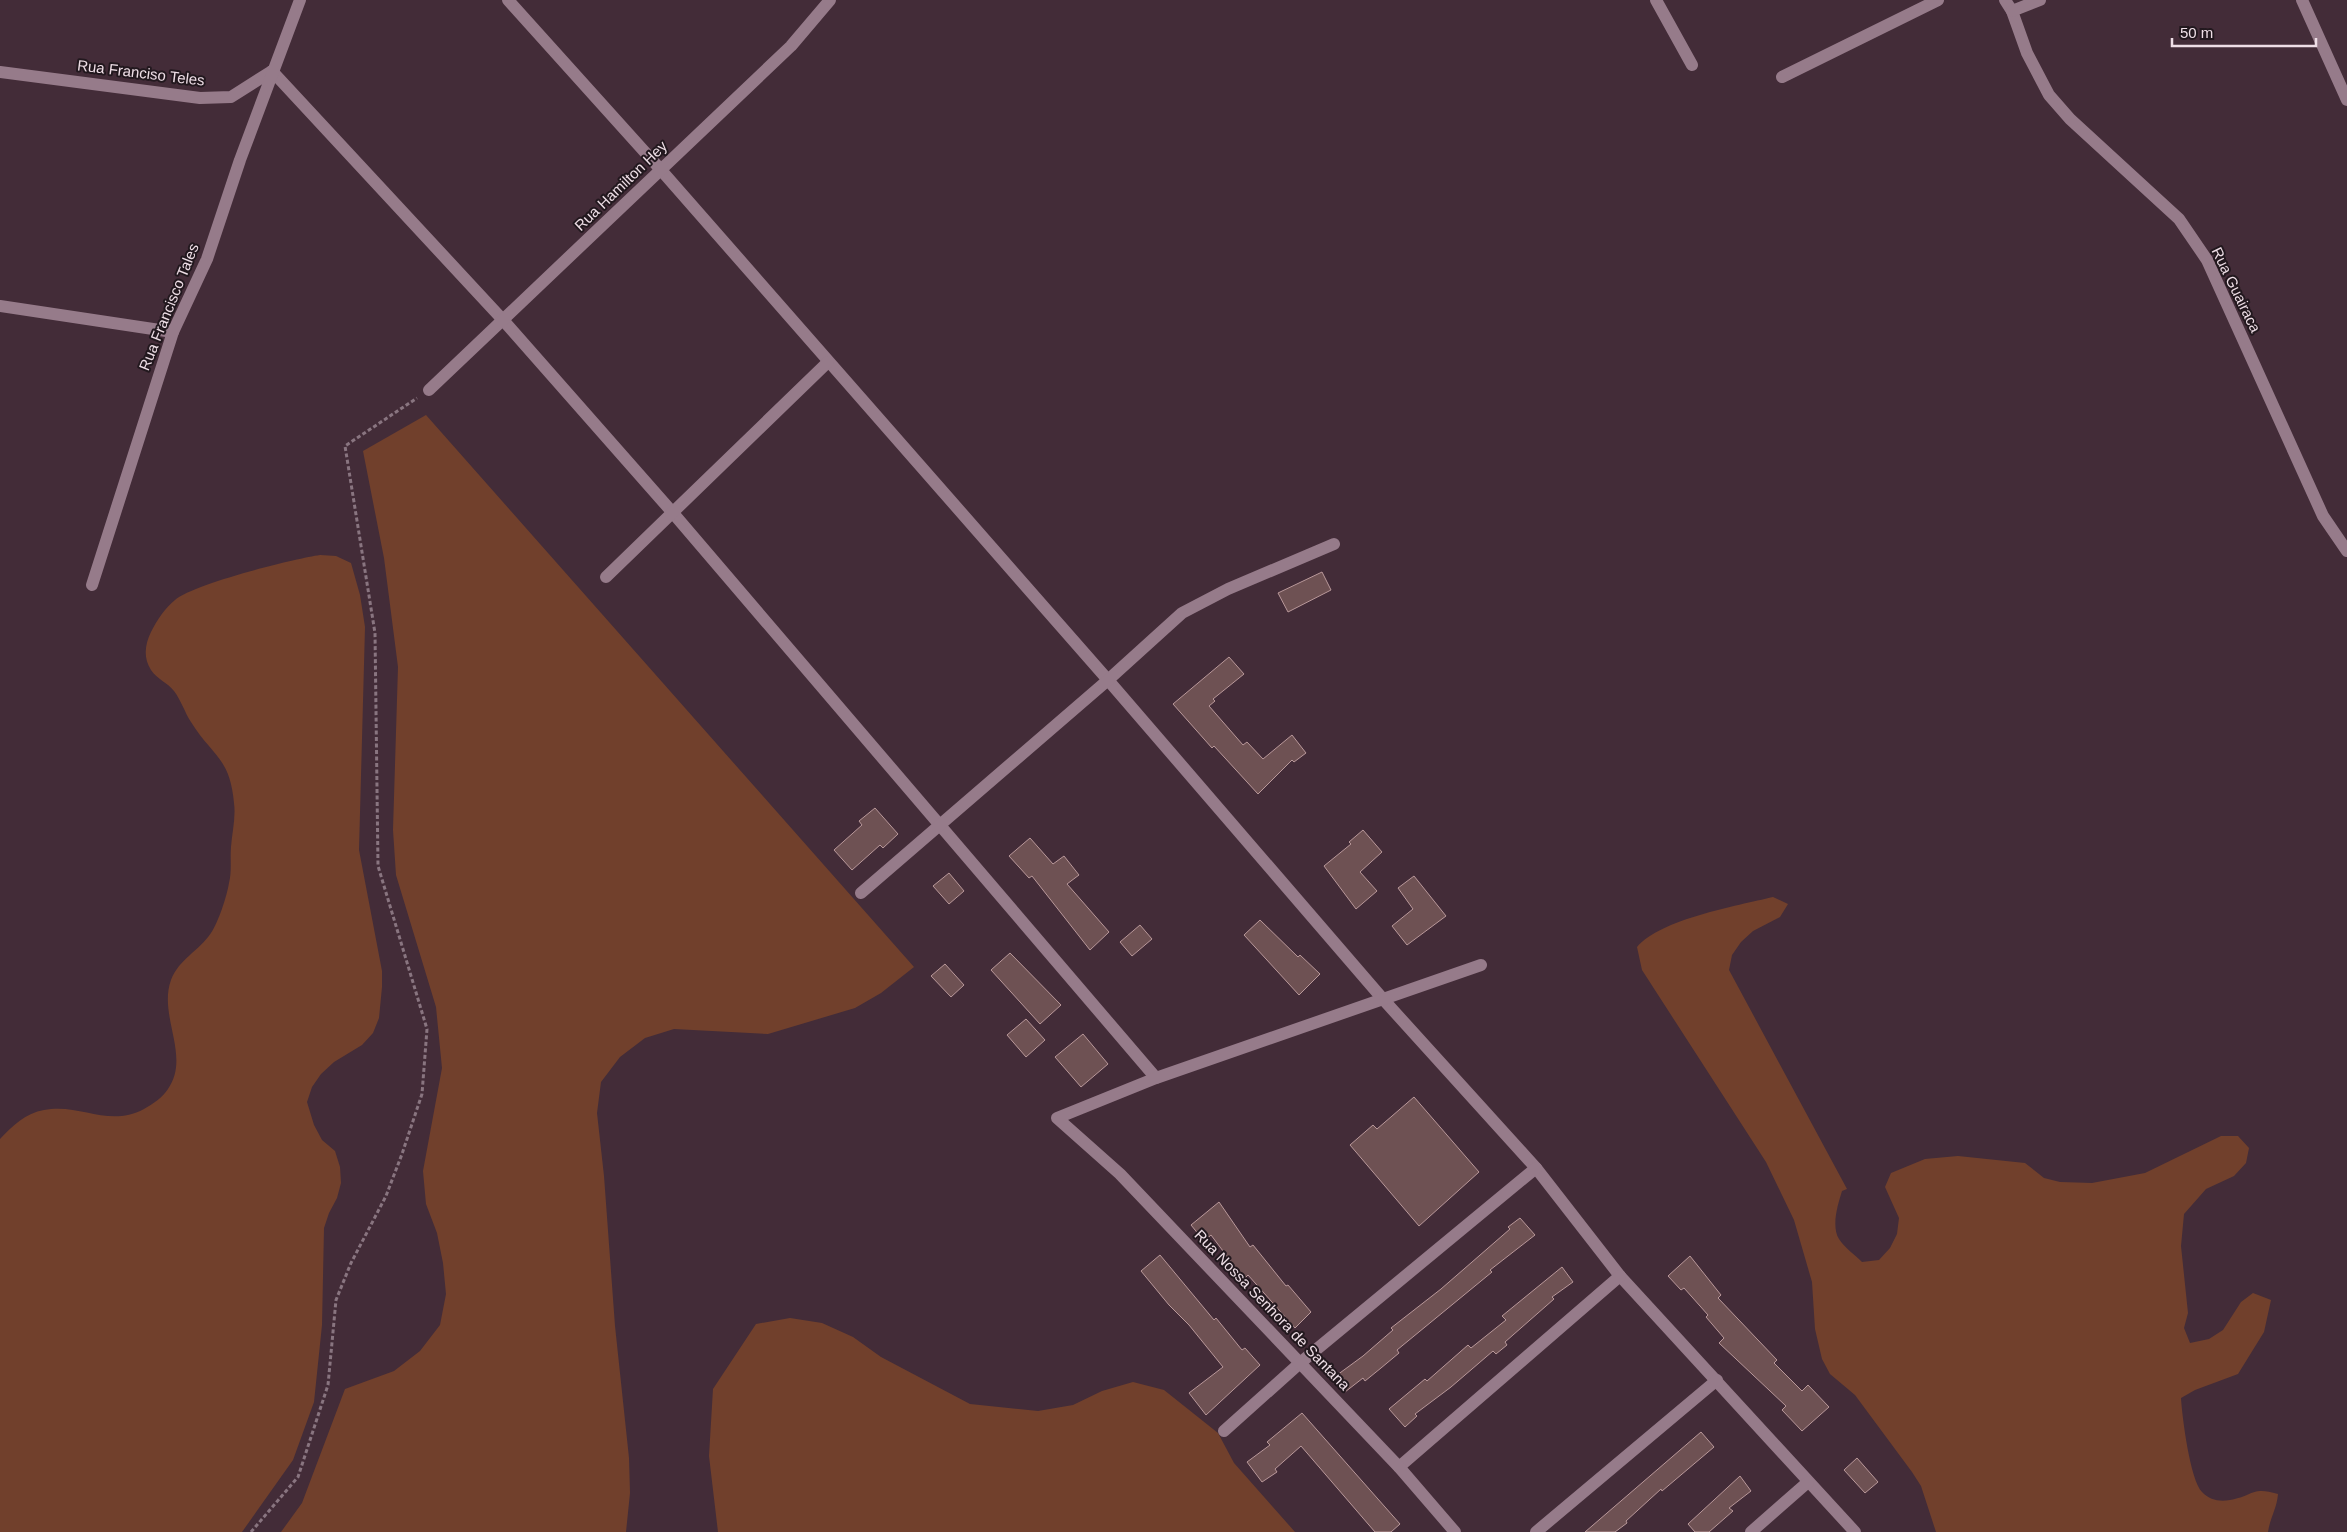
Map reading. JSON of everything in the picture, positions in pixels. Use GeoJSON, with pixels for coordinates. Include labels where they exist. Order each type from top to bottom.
{"type":"FeatureCollection","features":[{"type":"Feature","properties":{"kind":"street","name":"Rua Francisco Tales"},"geometry":{"type":"LineString","coordinates":[[92,585],[173,332],[207,259],[272,71],[300,0]]}},
{"type":"Feature","properties":{"kind":"street"},"geometry":{"type":"LineString","coordinates":[[508,0],[661,170],[1108,680],[1382,998],[1536,1168],[1620,1276],[1855,1532]]}},
{"type":"Feature","properties":{"kind":"street","name":"Rua Hamilton Hey"},"geometry":{"type":"LineString","coordinates":[[428,390],[791,46],[830,0]]}},
{"type":"Feature","properties":{"kind":"street"},"geometry":{"type":"LineString","coordinates":[[1656,0],[1692,65]]}},
{"type":"Feature","properties":{"kind":"street"},"geometry":{"type":"LineString","coordinates":[[1782,76],[1938,0]]}},
{"type":"Feature","properties":{"kind":"street"},"geometry":{"type":"LineString","coordinates":[[2008,5],[2040,0]]}},
{"type":"Feature","properties":{"kind":"street"},"geometry":{"type":"LineString","coordinates":[[2302,0],[2347,100]]}},
{"type":"Feature","properties":{"kind":"street","name":"Rua Guairaca"},"geometry":{"type":"LineString","coordinates":[[2008,5],[2027,53],[2049,95],[2070,119],[2179,219],[2207,260],[2323,516],[2347,551]]}},
{"type":"Feature","properties":{"kind":"street","name":"Rua Franciso Teles"},"geometry":{"type":"LineString","coordinates":[[0,72],[200,98],[231,97],[272,71]]}},
{"type":"Feature","properties":{"kind":"street"},"geometry":{"type":"LineString","coordinates":[[272,71],[503,320],[673,513],[1156,1078],[1481,965]]}},
{"type":"Feature","properties":{"kind":"street"},"geometry":{"type":"LineString","coordinates":[[0,306],[173,332]]}},
{"type":"Feature","properties":{"kind":"street"},"geometry":{"type":"LineString","coordinates":[[606,577],[828,362]]}},
{"type":"Feature","properties":{"kind":"street"},"geometry":{"type":"LineString","coordinates":[[861,893],[1108,680],[1182,613],[1228,589],[1334,544]]}},
{"type":"Feature","properties":{"kind":"street","name":"Rua Nossa Senhora de Santana"},"geometry":{"type":"LineString","coordinates":[[1156,1078],[1057,1118],[1120,1174],[1398,1467],[1454,1532]]}},
{"type":"Feature","properties":{"kind":"street"},"geometry":{"type":"LineString","coordinates":[[1224,1431],[1300,1363],[1536,1168]]}},
{"type":"Feature","properties":{"kind":"street"},"geometry":{"type":"LineString","coordinates":[[1398,1467],[1620,1276]]}},
{"type":"Feature","properties":{"kind":"street"},"geometry":{"type":"LineString","coordinates":[[1536,1532],[1717,1380]]}},
{"type":"Feature","properties":{"kind":"street"},"geometry":{"type":"LineString","coordinates":[[1751,1532],[1808,1482]]}},
{"type":"Feature","properties":{"kind":"path"},"geometry":{"type":"LineString","coordinates":[[251,1532],[298,1476],[328,1385],[336,1300],[351,1263],[386,1196],[422,1094],[427,1029],[378,866],[375,633],[345,446],[428,390]]}},
{"type":"Feature","properties":{"kind":"shaded area"},"geometry":{"type":"Polygon","coordinates":[[[426,415],[914,967],[881,993],[855,1008],[768,1034],[674,1029],[645,1038],[620,1057],[601,1082],[597,1113],[604,1176],[615,1326],[629,1458],[630,1493],[626,1532],[281,1532],[302,1503],[345,1389],[394,1371],[420,1351],[440,1325],[446,1294],[443,1263],[437,1233],[426,1204],[423,1171],[442,1068],[436,1007],[396,875],[393,830],[398,667],[384,558],[363,451],[426,415]]]}},
{"type":"Feature","properties":{"kind":"shaded area"},"geometry":{"type":"Polygon","coordinates":[[[320,555],[336,556],[351,563],[360,595],[365,627],[359,850],[382,971],[382,987],[379,1018],[373,1033],[362,1045],[334,1062],[321,1074],[312,1087],[307,1102],[314,1125],[322,1140],[335,1151],[340,1167],[341,1183],[337,1198],[324,1228],[322,1325],[314,1402],[293,1460],[242,1532],[0,1532],[0,1139],[20,1121],[31,1114],[44,1110],[70,1110],[118,1116],[144,1109],[166,1092],[174,1076],[176,1063],[176,1050],[168,1008],[171,980],[179,966],[214,929],[230,878],[234,808],[229,776],[219,758],[191,722],[174,691],[151,670],[146,656],[147,641],[165,610],[175,600],[185,594],[244,573],[288,561],[320,555]]]}},
{"type":"Feature","properties":{"kind":"shaded area"},"geometry":{"type":"Polygon","coordinates":[[[1773,897],[1788,904],[1780,917],[1753,931],[1741,942],[1732,955],[1729,970],[1847,1189],[1842,1191],[1837,1208],[1835,1222],[1837,1234],[1844,1245],[1862,1262],[1879,1260],[1890,1248],[1897,1234],[1899,1218],[1885,1187],[1891,1173],[1925,1159],[1958,1156],[2025,1163],[2044,1178],[2060,1182],[2092,1183],[2145,1173],[2221,1136],[2238,1136],[2249,1148],[2246,1163],[2234,1176],[2206,1189],[2184,1214],[2181,1246],[2188,1313],[2184,1328],[2190,1343],[2209,1339],[2223,1330],[2241,1302],[2253,1293],[2271,1300],[2264,1332],[2238,1374],[2195,1390],[2181,1398],[2190,1462],[2202,1492],[2211,1499],[2222,1501],[2238,1498],[2257,1491],[2278,1494],[2268,1532],[1936,1532],[1921,1486],[1912,1472],[1855,1395],[1830,1374],[1822,1359],[1815,1329],[1812,1282],[1794,1220],[1766,1162],[1642,970],[1637,947],[1648,937],[1681,921],[1720,909],[1773,897]]]}},
{"type":"Feature","properties":{"kind":"shaded area"},"geometry":{"type":"Polygon","coordinates":[[[790,1318],[822,1323],[853,1337],[881,1357],[970,1404],[1038,1411],[1073,1405],[1102,1391],[1133,1382],[1164,1390],[1218,1433],[1234,1463],[1295,1532],[718,1532],[709,1456],[713,1389],[756,1324],[790,1318]]]}},
{"type":"Feature","properties":{"kind":"building"},"geometry":{"type":"Polygon","coordinates":[[[1322,572],[1331,590],[1288,612],[1278,593],[1322,572]]]}},
{"type":"Feature","properties":{"kind":"building"},"geometry":{"type":"Polygon","coordinates":[[[1229,657],[1244,674],[1213,699],[1215,701],[1209,706],[1243,745],[1247,742],[1263,759],[1292,735],[1306,753],[1294,762],[1292,760],[1258,794],[1214,746],[1212,748],[1173,704],[1229,657]]]}},
{"type":"Feature","properties":{"kind":"building"},"geometry":{"type":"Polygon","coordinates":[[[875,808],[898,834],[883,848],[880,845],[852,870],[834,850],[862,825],[859,821],[875,808]]]}},
{"type":"Feature","properties":{"kind":"building"},"geometry":{"type":"Polygon","coordinates":[[[1363,830],[1382,852],[1360,872],[1377,891],[1356,909],[1324,866],[1351,844],[1349,842],[1363,830]]]}},
{"type":"Feature","properties":{"kind":"building"},"geometry":{"type":"Polygon","coordinates":[[[1030,838],[1053,864],[1064,856],[1079,875],[1067,884],[1109,932],[1090,950],[1032,876],[1029,878],[1009,856],[1030,838]]]}},
{"type":"Feature","properties":{"kind":"building"},"geometry":{"type":"Polygon","coordinates":[[[949,873],[964,891],[949,904],[933,886],[949,873]]]}},
{"type":"Feature","properties":{"kind":"building"},"geometry":{"type":"Polygon","coordinates":[[[1414,876],[1446,916],[1407,945],[1392,926],[1413,909],[1398,888],[1414,876]]]}},
{"type":"Feature","properties":{"kind":"building"},"geometry":{"type":"Polygon","coordinates":[[[1260,920],[1298,957],[1300,955],[1320,974],[1299,995],[1244,935],[1260,920]]]}},
{"type":"Feature","properties":{"kind":"building"},"geometry":{"type":"Polygon","coordinates":[[[1140,925],[1152,939],[1132,956],[1120,942],[1140,925]]]}},
{"type":"Feature","properties":{"kind":"building"},"geometry":{"type":"Polygon","coordinates":[[[1010,953],[1061,1005],[1040,1024],[991,970],[1010,953]]]}},
{"type":"Feature","properties":{"kind":"building"},"geometry":{"type":"Polygon","coordinates":[[[945,964],[964,985],[951,997],[931,976],[945,964]]]}},
{"type":"Feature","properties":{"kind":"building"},"geometry":{"type":"Polygon","coordinates":[[[1026,1019],[1045,1040],[1026,1057],[1007,1035],[1026,1019]]]}},
{"type":"Feature","properties":{"kind":"building"},"geometry":{"type":"Polygon","coordinates":[[[1083,1034],[1108,1064],[1081,1087],[1055,1057],[1083,1034]]]}},
{"type":"Feature","properties":{"kind":"building"},"geometry":{"type":"Polygon","coordinates":[[[1414,1097],[1479,1172],[1419,1226],[1350,1145],[1373,1125],[1377,1129],[1414,1097]]]}},
{"type":"Feature","properties":{"kind":"building"},"geometry":{"type":"Polygon","coordinates":[[[1219,1202],[1250,1247],[1253,1245],[1286,1286],[1288,1285],[1311,1312],[1295,1328],[1248,1275],[1244,1279],[1211,1235],[1204,1241],[1191,1225],[1219,1202]]]}},
{"type":"Feature","properties":{"kind":"building"},"geometry":{"type":"Polygon","coordinates":[[[1520,1218],[1535,1235],[1490,1270],[1492,1272],[1397,1350],[1399,1353],[1381,1368],[1365,1381],[1363,1378],[1345,1392],[1333,1378],[1363,1356],[1393,1330],[1391,1328],[1441,1289],[1520,1218]]]}},
{"type":"Feature","properties":{"kind":"building"},"geometry":{"type":"Polygon","coordinates":[[[1160,1255],[1214,1320],[1216,1318],[1242,1350],[1245,1348],[1260,1365],[1206,1415],[1189,1393],[1223,1367],[1141,1271],[1160,1255]]]}},
{"type":"Feature","properties":{"kind":"building"},"geometry":{"type":"Polygon","coordinates":[[[1690,1256],[1721,1295],[1718,1298],[1777,1360],[1774,1363],[1802,1391],[1808,1385],[1829,1407],[1802,1431],[1782,1410],[1786,1406],[1719,1343],[1724,1338],[1706,1317],[1708,1315],[1684,1288],[1681,1290],[1668,1276],[1690,1256]]]}},
{"type":"Feature","properties":{"kind":"building"},"geometry":{"type":"Polygon","coordinates":[[[1562,1267],[1573,1282],[1552,1297],[1554,1299],[1505,1342],[1507,1345],[1496,1354],[1493,1351],[1451,1387],[1415,1414],[1417,1416],[1405,1427],[1389,1409],[1425,1379],[1427,1381],[1468,1345],[1471,1348],[1506,1320],[1502,1316],[1562,1267]]]}},
{"type":"Feature","properties":{"kind":"building"},"geometry":{"type":"Polygon","coordinates":[[[1302,1413],[1400,1524],[1391,1532],[1375,1532],[1301,1446],[1275,1469],[1277,1472],[1262,1482],[1247,1462],[1270,1445],[1267,1442],[1302,1413]]]}},
{"type":"Feature","properties":{"kind":"building"},"geometry":{"type":"Polygon","coordinates":[[[1701,1432],[1714,1447],[1662,1491],[1661,1489],[1626,1521],[1627,1523],[1615,1532],[1585,1532],[1701,1432]]]}},
{"type":"Feature","properties":{"kind":"building"},"geometry":{"type":"Polygon","coordinates":[[[1857,1458],[1878,1482],[1865,1493],[1844,1470],[1857,1458]]]}},
{"type":"Feature","properties":{"kind":"building"},"geometry":{"type":"Polygon","coordinates":[[[1740,1476],[1751,1491],[1729,1508],[1733,1511],[1709,1532],[1695,1532],[1688,1524],[1740,1476]]]}}]}
